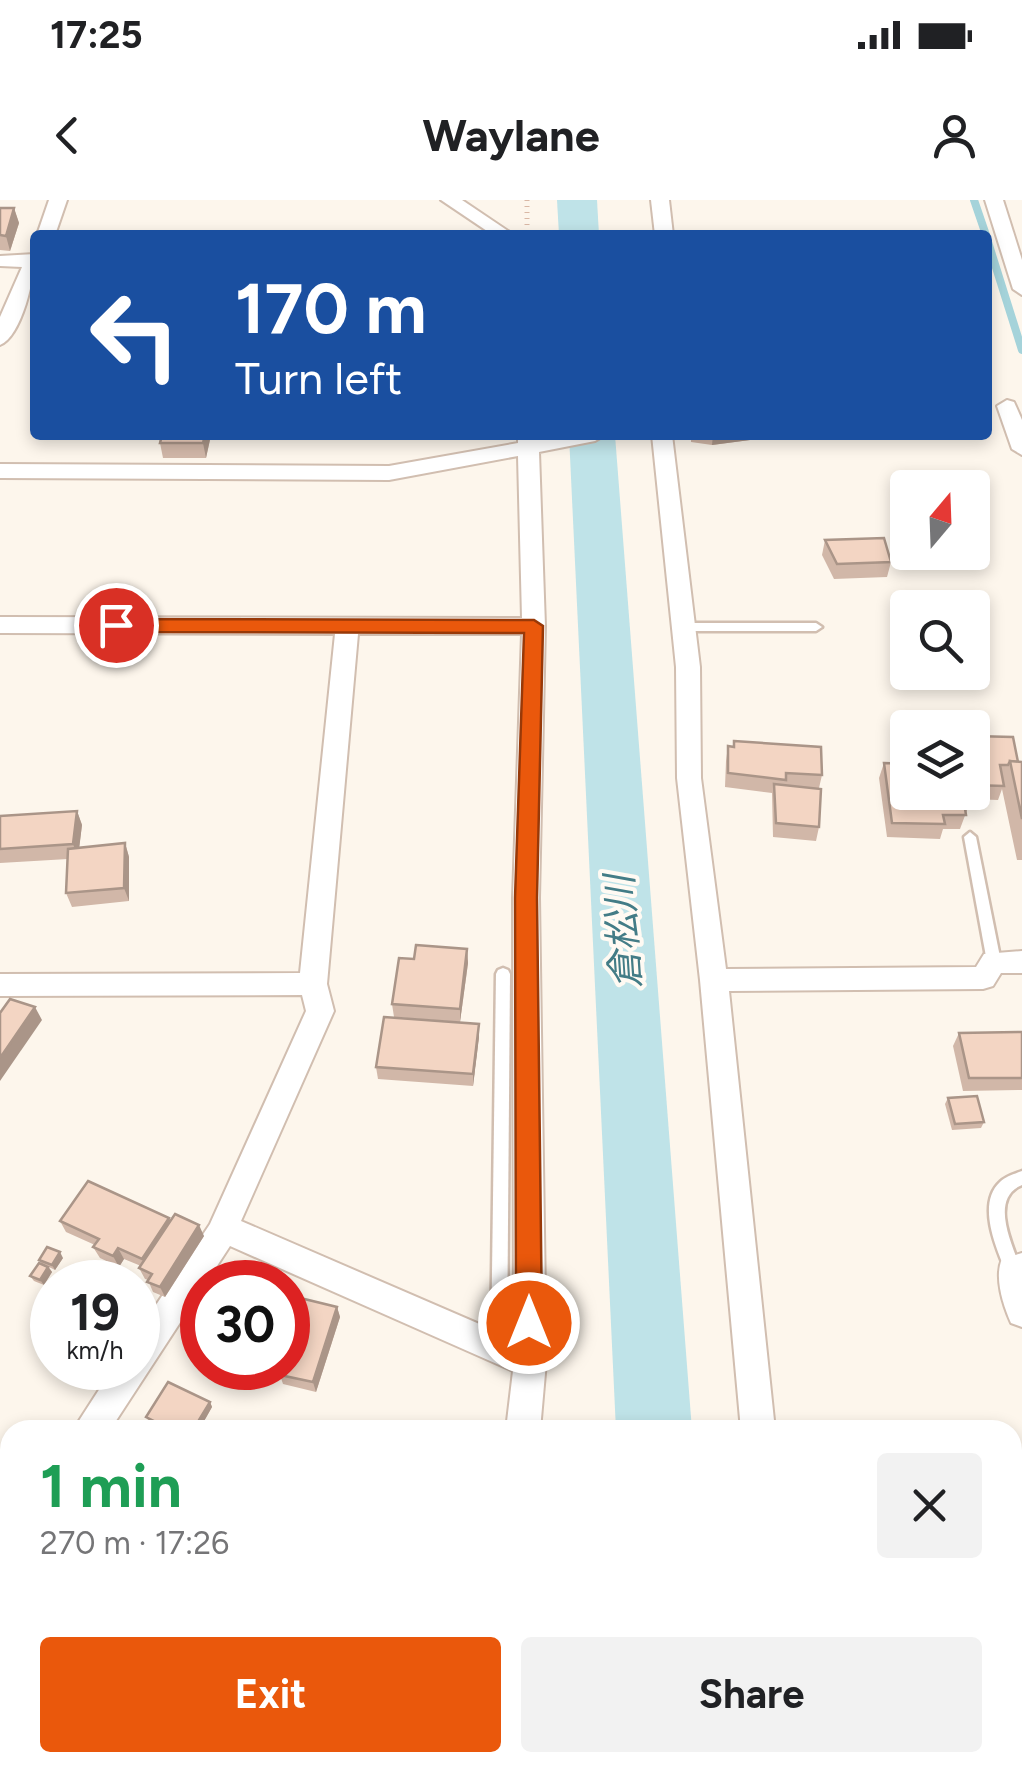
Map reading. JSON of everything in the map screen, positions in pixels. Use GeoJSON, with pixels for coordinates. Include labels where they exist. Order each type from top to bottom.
{"type":"FeatureCollection","features":[{"type":"Feature","properties":{"kind":"street"},"geometry":{"type":"LineString","coordinates":[[48,230],[58,200]]}},
{"type":"Feature","properties":{"kind":"street"},"geometry":{"type":"LineString","coordinates":[[450,200],[497,230]]}},
{"type":"Feature","properties":{"kind":"street"},"geometry":{"type":"LineString","coordinates":[[660,200],[663,230]]}},
{"type":"Feature","properties":{"kind":"street"},"geometry":{"type":"LineString","coordinates":[[994,200],[1022,288]]}},
{"type":"Feature","properties":{"kind":"street"},"geometry":{"type":"LineString","coordinates":[[0,260],[30,261]]}},
{"type":"Feature","properties":{"kind":"street"},"geometry":{"type":"LineString","coordinates":[[0,338],[30,270]]}},
{"type":"Feature","properties":{"kind":"street"},"geometry":{"type":"LineString","coordinates":[[1005,406],[1022,449]]}},
{"type":"Feature","properties":{"kind":"street"},"geometry":{"type":"LineString","coordinates":[[663,440],[684,627],[689,778],[714,980],[757,1420]]}},
{"type":"Feature","properties":{"kind":"street"},"geometry":{"type":"LineString","coordinates":[[0,472],[389,473],[528,442],[534,626],[526,898],[530,1362],[524,1420]]}},
{"type":"Feature","properties":{"kind":"street"},"geometry":{"type":"LineString","coordinates":[[0,625],[534,626]]}},
{"type":"Feature","properties":{"kind":"street"},"geometry":{"type":"LineString","coordinates":[[160,1326],[224,1230],[228,1212],[320,1011],[313,984],[348,626]]}},
{"type":"Feature","properties":{"kind":"street"},"geometry":{"type":"LineString","coordinates":[[714,980],[983,978],[1008,962]]}},
{"type":"Feature","properties":{"kind":"street"},"geometry":{"type":"LineString","coordinates":[[0,985],[313,984]]}},
{"type":"Feature","properties":{"kind":"street"},"geometry":{"type":"LineString","coordinates":[[224,1230],[530,1362]]}},
{"type":"Feature","properties":{"kind":"street"},"geometry":{"type":"LineString","coordinates":[[1017,1269],[1022,1312]]}},
{"type":"Feature","properties":{"kind":"street"},"geometry":{"type":"LineString","coordinates":[[97,1420],[117,1390]]}},
{"type":"Feature","properties":{"kind":"lane"},"geometry":{"type":"LineString","coordinates":[[684,627],[816,626]]}},
{"type":"Feature","properties":{"kind":"lane"},"geometry":{"type":"LineString","coordinates":[[970,837],[1008,962]]}},
{"type":"Feature","properties":{"kind":"lane"},"geometry":{"type":"LineString","coordinates":[[499,1348],[503,974]]}},
{"type":"Feature","properties":{"kind":"lane"},"geometry":{"type":"LineString","coordinates":[[1017,1269],[996,1220],[996,1201],[1004,1187],[1022,1178]]}},
{"type":"Feature","properties":{"kind":"path"},"geometry":{"type":"LineString","coordinates":[[527,200],[528,230]]}},
{"type":"Feature","properties":{"kind":"building"},"geometry":{"type":"Polygon","coordinates":[[[0,208],[14,208],[6,236],[0,235],[0,208]]]}},
{"type":"Feature","properties":{"kind":"building"},"geometry":{"type":"Polygon","coordinates":[[[161,440],[204,440],[203,443],[160,443],[161,440]]]}},
{"type":"Feature","properties":{"kind":"building"},"geometry":{"type":"Polygon","coordinates":[[[884,538],[890,562],[837,564],[825,540],[884,538]]]}},
{"type":"Feature","properties":{"kind":"building"},"geometry":{"type":"Polygon","coordinates":[[[990,736],[1013,737],[1018,762],[1000,765],[1004,786],[990,786],[990,736]]]}},
{"type":"Feature","properties":{"kind":"building"},"geometry":{"type":"Polygon","coordinates":[[[734,741],[821,747],[822,775],[786,773],[786,780],[728,773],[728,746],[734,747],[734,741]]]}},
{"type":"Feature","properties":{"kind":"building"},"geometry":{"type":"Polygon","coordinates":[[[1010,761],[1022,762],[1022,819],[1010,761]]]}},
{"type":"Feature","properties":{"kind":"building"},"geometry":{"type":"Polygon","coordinates":[[[884,763],[890,763],[890,808],[884,763]]]}},
{"type":"Feature","properties":{"kind":"building"},"geometry":{"type":"Polygon","coordinates":[[[774,784],[821,789],[819,827],[776,823],[774,784]]]}},
{"type":"Feature","properties":{"kind":"building"},"geometry":{"type":"Polygon","coordinates":[[[890,810],[965,810],[966,815],[943,815],[945,824],[892,823],[890,810]]]}},
{"type":"Feature","properties":{"kind":"building"},"geometry":{"type":"Polygon","coordinates":[[[77,811],[73,844],[0,849],[0,816],[77,811]]]}},
{"type":"Feature","properties":{"kind":"building"},"geometry":{"type":"Polygon","coordinates":[[[125,843],[124,888],[66,893],[68,849],[125,843]]]}},
{"type":"Feature","properties":{"kind":"building"},"geometry":{"type":"Polygon","coordinates":[[[416,945],[467,949],[460,1009],[392,1004],[399,958],[414,959],[416,945]]]}},
{"type":"Feature","properties":{"kind":"building"},"geometry":{"type":"Polygon","coordinates":[[[10,999],[35,1007],[0,1058],[0,1013],[10,999]]]}},
{"type":"Feature","properties":{"kind":"building"},"geometry":{"type":"Polygon","coordinates":[[[384,1017],[479,1024],[473,1074],[376,1067],[384,1017]]]}},
{"type":"Feature","properties":{"kind":"building"},"geometry":{"type":"Polygon","coordinates":[[[1022,1032],[1022,1078],[969,1078],[959,1033],[1022,1032]]]}},
{"type":"Feature","properties":{"kind":"building"},"geometry":{"type":"Polygon","coordinates":[[[977,1096],[984,1122],[955,1124],[948,1098],[977,1096]]]}},
{"type":"Feature","properties":{"kind":"building"},"geometry":{"type":"Polygon","coordinates":[[[88,1181],[169,1218],[142,1259],[118,1248],[113,1256],[93,1247],[99,1239],[60,1221],[88,1181]]]}},
{"type":"Feature","properties":{"kind":"building"},"geometry":{"type":"Polygon","coordinates":[[[175,1214],[199,1225],[160,1287],[160,1260],[144,1260],[175,1214]]]}},
{"type":"Feature","properties":{"kind":"building"},"geometry":{"type":"Polygon","coordinates":[[[47,1247],[60,1252],[55,1260],[39,1260],[47,1247]]]}},
{"type":"Feature","properties":{"kind":"building"},"geometry":{"type":"Polygon","coordinates":[[[310,1300],[337,1307],[313,1382],[310,1381],[310,1300]]]}},
{"type":"Feature","properties":{"kind":"building"},"geometry":{"type":"Polygon","coordinates":[[[168,1382],[210,1402],[199,1420],[146,1417],[168,1382]]]}},
{"type":"Feature","properties":{"kind":"waterway","name":"倉松川"},"geometry":{"type":"LineString","coordinates":[[577,200],[579,230]]}},
{"type":"Feature","properties":{"kind":"waterway"},"geometry":{"type":"LineString","coordinates":[[974,200],[984,230]]}},
{"type":"Feature","properties":{"kind":"waterway"},"geometry":{"type":"LineString","coordinates":[[992,255],[1022,350]]}},
{"type":"Feature","properties":{"kind":"waterway","name":"倉松川"},"geometry":{"type":"LineString","coordinates":[[592,440],[653,1420]]}},
{"type":"Feature","properties":{"kind":"route"},"geometry":{"type":"LineString","coordinates":[[116,625],[534,626],[526,898],[529,1323]]}}]}
